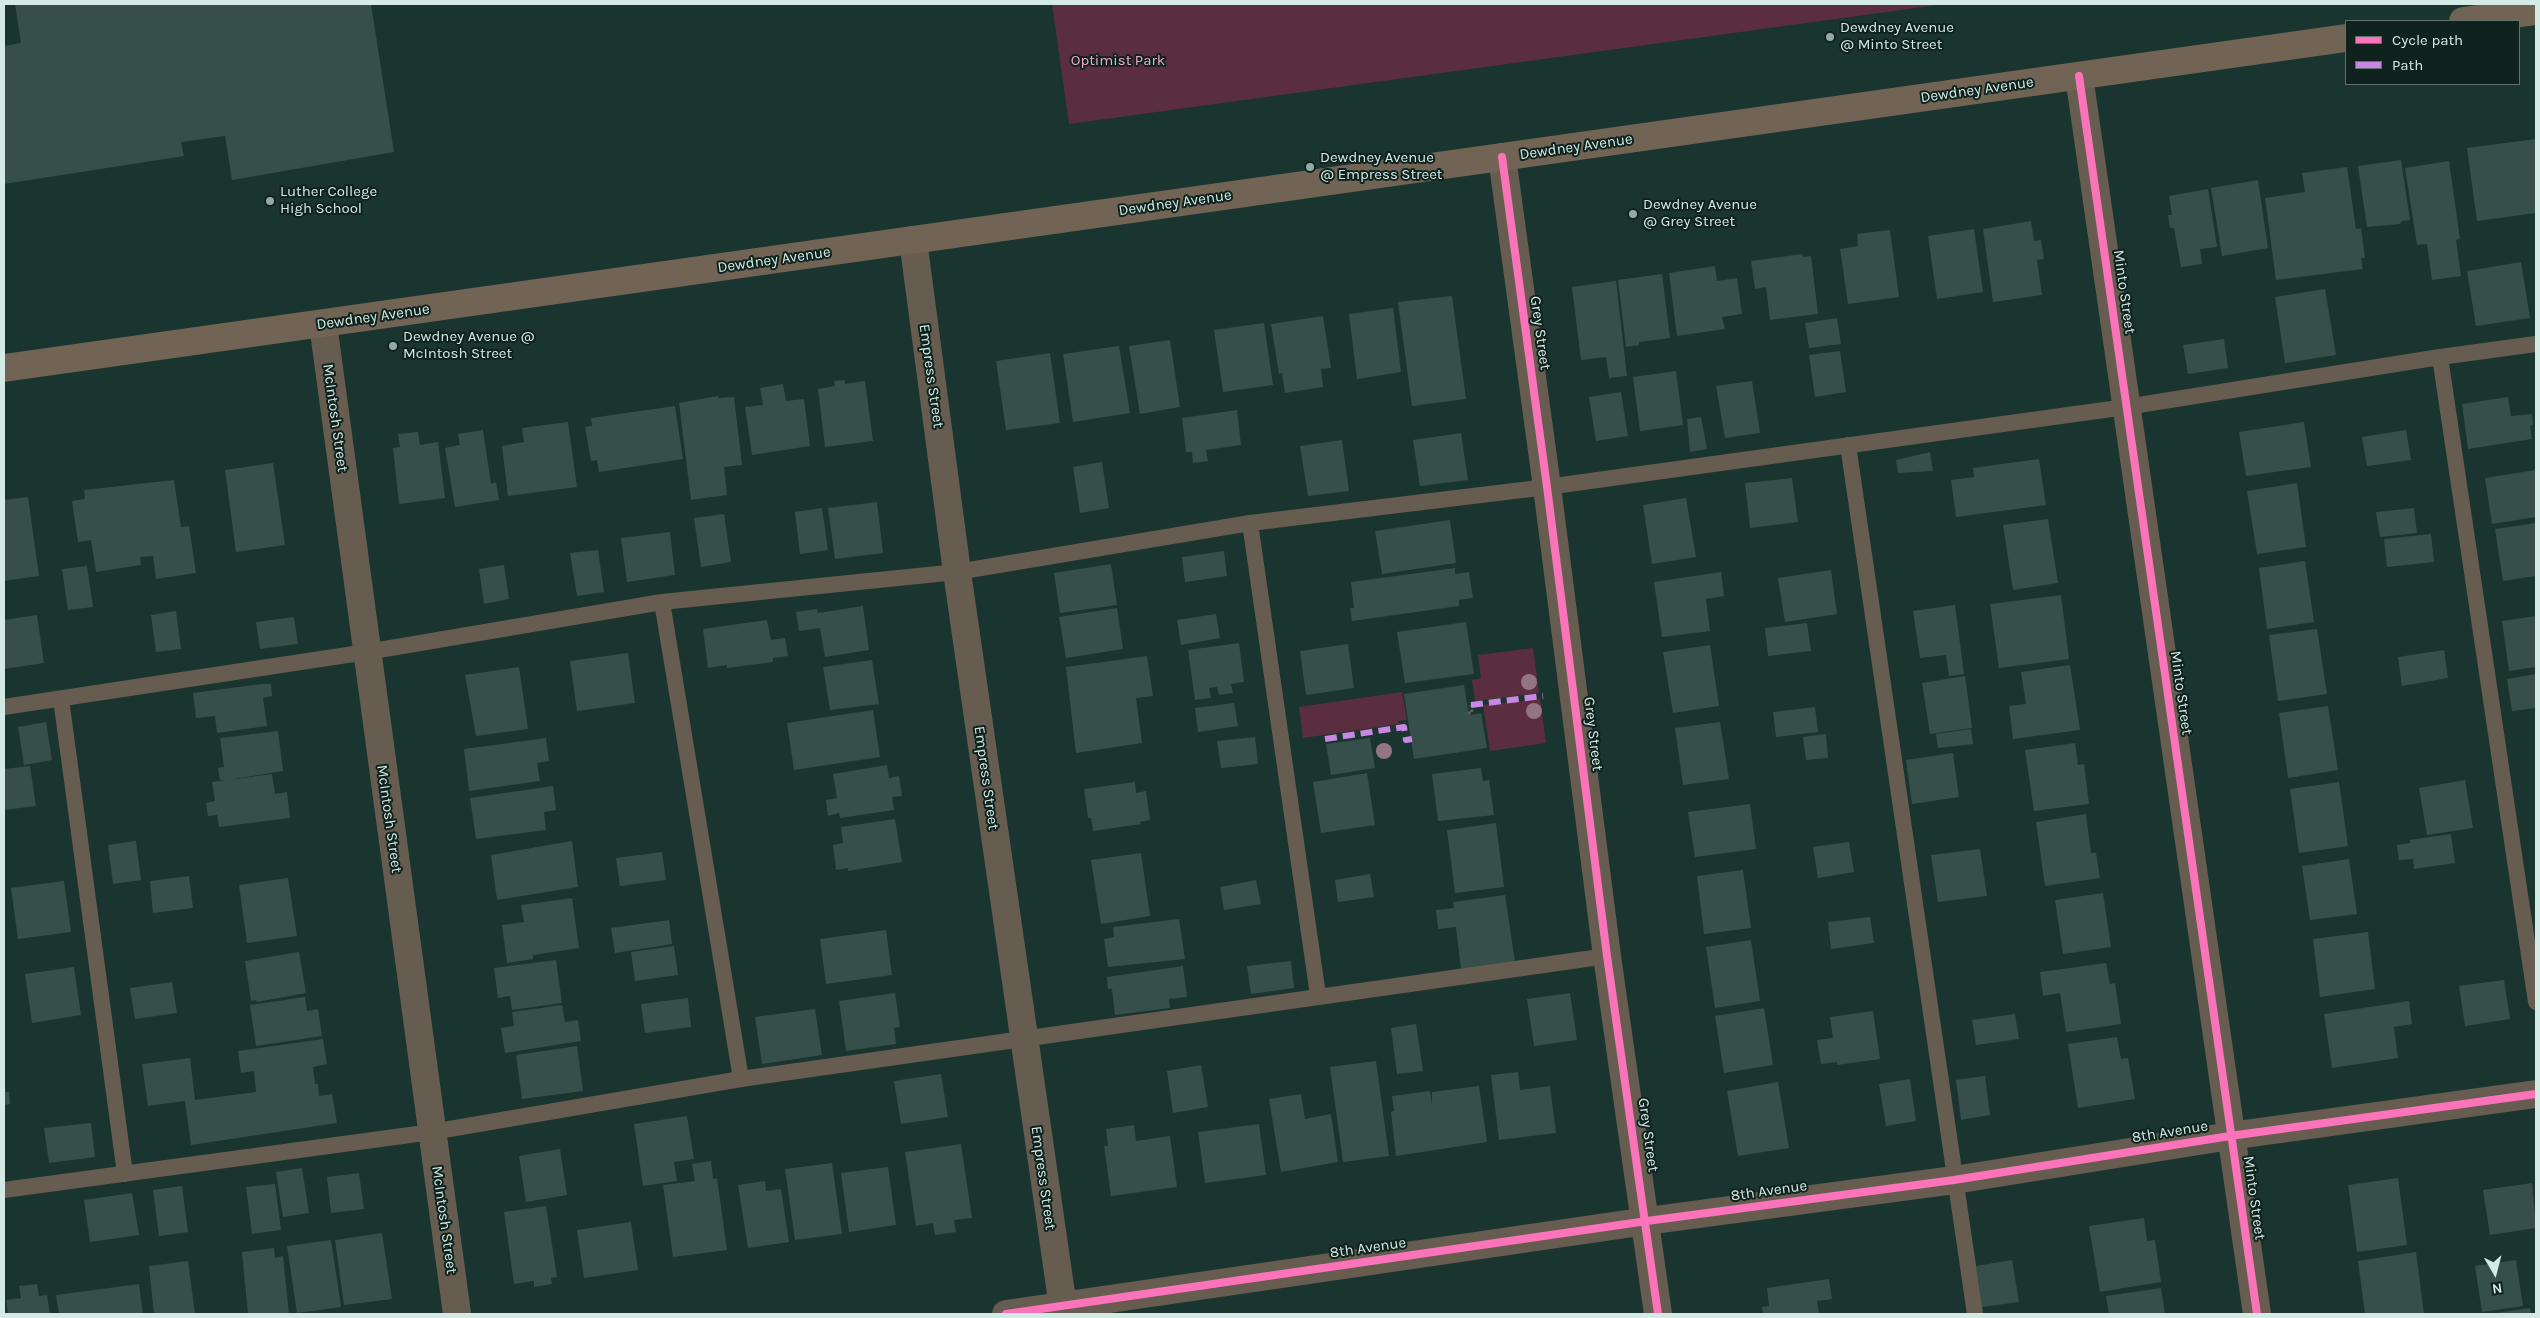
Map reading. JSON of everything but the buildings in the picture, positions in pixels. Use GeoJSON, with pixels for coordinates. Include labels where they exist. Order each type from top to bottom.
{"type":"FeatureCollection","features":[{"type":"Feature","properties":{"kind":"main road"},"geometry":{"type":"LineString","coordinates":[[2470,20],[2536,11]]}},
{"type":"Feature","properties":{"kind":"main road","name":"Dewdney Avenue"},"geometry":{"type":"LineString","coordinates":[[4,368],[2345,38]]}},
{"type":"Feature","properties":{"kind":"street","name":"Minto Street"},"geometry":{"type":"LineString","coordinates":[[2079,76],[2257,1314]]}},
{"type":"Feature","properties":{"kind":"street","name":"Grey Street"},"geometry":{"type":"LineString","coordinates":[[1502,157],[1608,956],[1647,1221],[1658,1314]]}},
{"type":"Feature","properties":{"kind":"street","name":"Empress Street"},"geometry":{"type":"LineString","coordinates":[[913,240],[957,572],[1063,1310]]}},
{"type":"Feature","properties":{"kind":"street","name":"McIntosh Street"},"geometry":{"type":"LineString","coordinates":[[322,324],[456,1314]]}},
{"type":"Feature","properties":{"kind":"street","name":"8th Avenue"},"geometry":{"type":"LineString","coordinates":[[1006,1314],[1063,1310],[1647,1221],[1954,1180],[2230,1136],[2536,1094]]}},
{"type":"Feature","properties":{"kind":"lane"},"geometry":{"type":"LineString","coordinates":[[4,707],[366,652],[662,602],[957,572],[1250,523],[1547,487],[2126,407],[2440,357],[2536,344]]}},
{"type":"Feature","properties":{"kind":"lane"},"geometry":{"type":"LineString","coordinates":[[2440,357],[2536,1002]]}},
{"type":"Feature","properties":{"kind":"lane"},"geometry":{"type":"LineString","coordinates":[[1848,445],[1975,1314]]}},
{"type":"Feature","properties":{"kind":"lane"},"geometry":{"type":"LineString","coordinates":[[1250,523],[1318,995]]}},
{"type":"Feature","properties":{"kind":"lane"},"geometry":{"type":"LineString","coordinates":[[662,602],[741,1079]]}},
{"type":"Feature","properties":{"kind":"lane"},"geometry":{"type":"LineString","coordinates":[[61,699],[125,1174]]}},
{"type":"Feature","properties":{"kind":"lane"},"geometry":{"type":"LineString","coordinates":[[4,1190],[432,1132],[741,1079],[1023,1040],[1318,995],[1608,956]]}},
{"type":"Feature","properties":{"kind":"path"},"geometry":{"type":"LineString","coordinates":[[1468,713],[1472,713],[1471,705]]}},
{"type":"Feature","properties":{"kind":"green space","name":"Optimist Park"},"geometry":{"type":"Polygon","coordinates":[[[1052,4],[1945,4],[1069,124],[1052,4]]]}},
{"type":"Feature","properties":{"kind":"green space"},"geometry":{"type":"Polygon","coordinates":[[[1533,648],[1539,693],[1475,701],[1472,680],[1481,678],[1478,655],[1533,648]]]}},
{"type":"Feature","properties":{"kind":"green space"},"geometry":{"type":"Polygon","coordinates":[[[1402,692],[1407,720],[1398,721],[1399,724],[1303,738],[1299,707],[1402,692]]]}},
{"type":"Feature","properties":{"kind":"green space"},"geometry":{"type":"Polygon","coordinates":[[[1540,699],[1546,743],[1490,751],[1483,705],[1540,699]]]}},
{"type":"Feature","properties":{"kind":"marked path"},"geometry":{"type":"LineString","coordinates":[[1471,705],[1543,696]]}},
{"type":"Feature","properties":{"kind":"marked path"},"geometry":{"type":"LineString","coordinates":[[1325,739],[1404,727],[1406,740],[1412,739]]}},
{"type":"Feature","properties":{"kind":"cycle path"},"geometry":{"type":"LineString","coordinates":[[2079,76],[2257,1314]]}},
{"type":"Feature","properties":{"kind":"cycle path"},"geometry":{"type":"LineString","coordinates":[[1502,157],[1547,487],[1607,956],[1658,1314]]}},
{"type":"Feature","properties":{"kind":"cycle path"},"geometry":{"type":"LineString","coordinates":[[1006,1314],[1647,1221],[1954,1180],[2230,1136],[2536,1094]]}},
{"type":"Feature","properties":{"kind":"place","name":"Dewdney Avenue @ Minto Street"},"geometry":{"type":"Point","coordinates":[1830,37]}},
{"type":"Feature","properties":{"kind":"place","name":"Dewdney Avenue @ Empress Street"},"geometry":{"type":"Point","coordinates":[1310,167]}},
{"type":"Feature","properties":{"kind":"place","name":"Luther College High School"},"geometry":{"type":"Point","coordinates":[270,201]}},
{"type":"Feature","properties":{"kind":"place","name":"Dewdney Avenue @ Grey Street"},"geometry":{"type":"Point","coordinates":[1633,214]}},
{"type":"Feature","properties":{"kind":"place","name":"Dewdney Avenue @ McIntosh Street"},"geometry":{"type":"Point","coordinates":[393,346]}}]}
